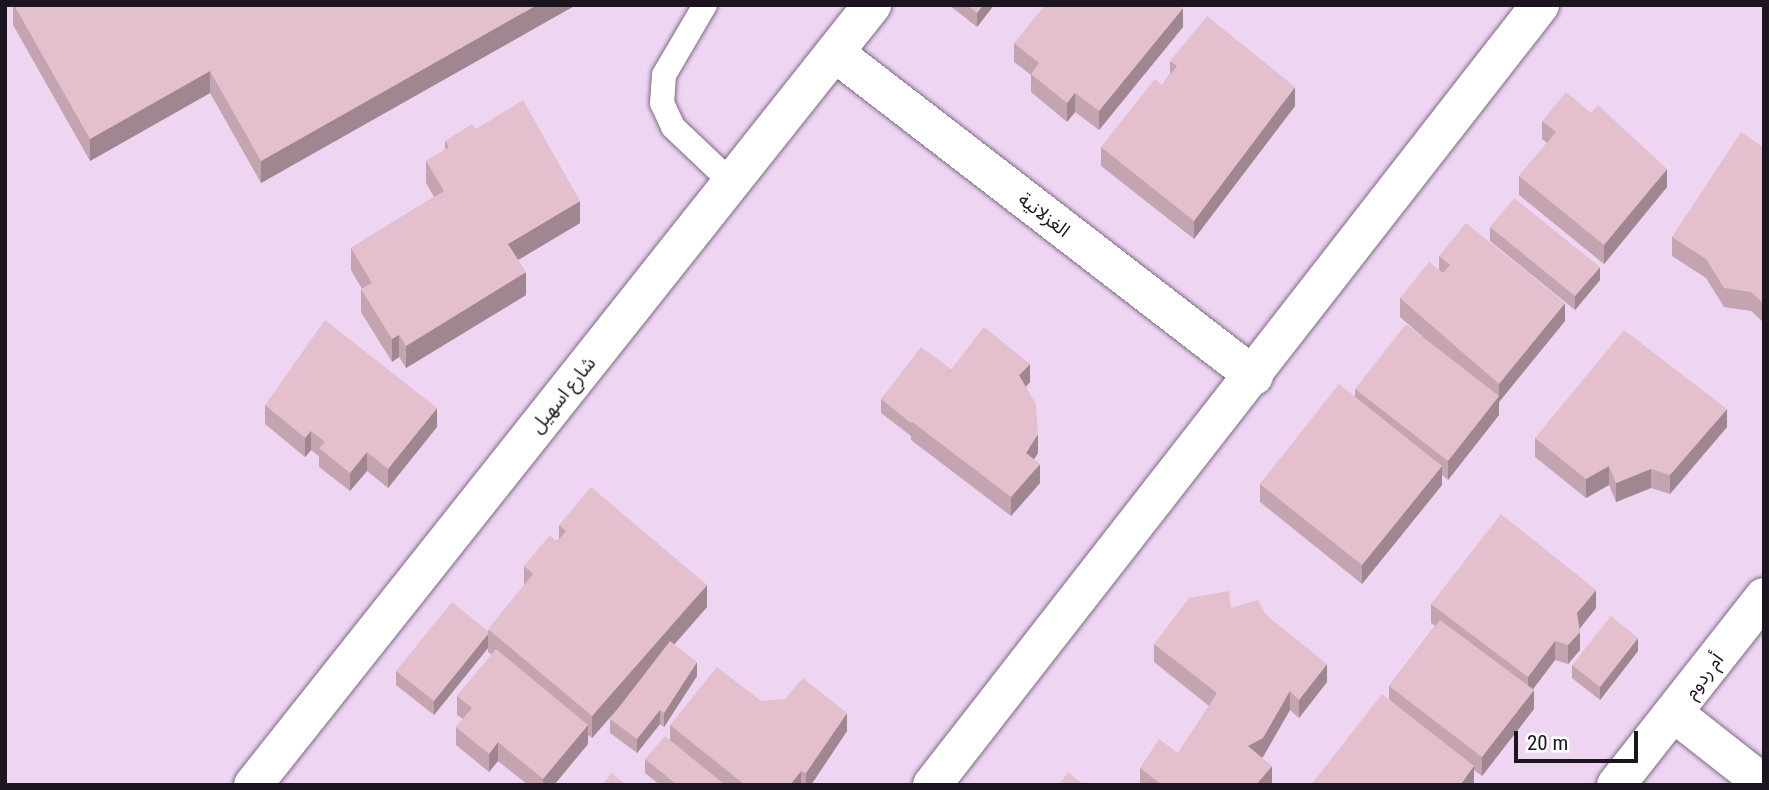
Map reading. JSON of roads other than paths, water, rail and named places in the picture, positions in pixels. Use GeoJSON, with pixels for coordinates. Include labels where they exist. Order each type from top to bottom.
{"type":"FeatureCollection","features":[{"type":"Feature","properties":{"kind":"street","name":"شارع اسهيل"},"geometry":{"type":"LineString","coordinates":[[253,785],[872,5]]}},
{"type":"Feature","properties":{"kind":"street"},"geometry":{"type":"LineString","coordinates":[[932,785],[1254,376],[1540,5]]}},
{"type":"Feature","properties":{"kind":"street","name":"الغزلانية"},"geometry":{"type":"LineString","coordinates":[[835,53],[1254,376]]}},
{"type":"Feature","properties":{"kind":"street","name":"أم ردوم"},"geometry":{"type":"LineString","coordinates":[[1616,785],[1681,706],[1764,597]]}},
{"type":"Feature","properties":{"kind":"street"},"geometry":{"type":"LineString","coordinates":[[1681,706],[1764,758]]}},
{"type":"Feature","properties":{"kind":"street"},"geometry":{"type":"LineString","coordinates":[[1681,706],[1764,784]]}},
{"type":"Feature","properties":{"kind":"lane"},"geometry":{"type":"LineString","coordinates":[[705,5],[664,75],[662,103],[673,127],[732,183]]}}]}
